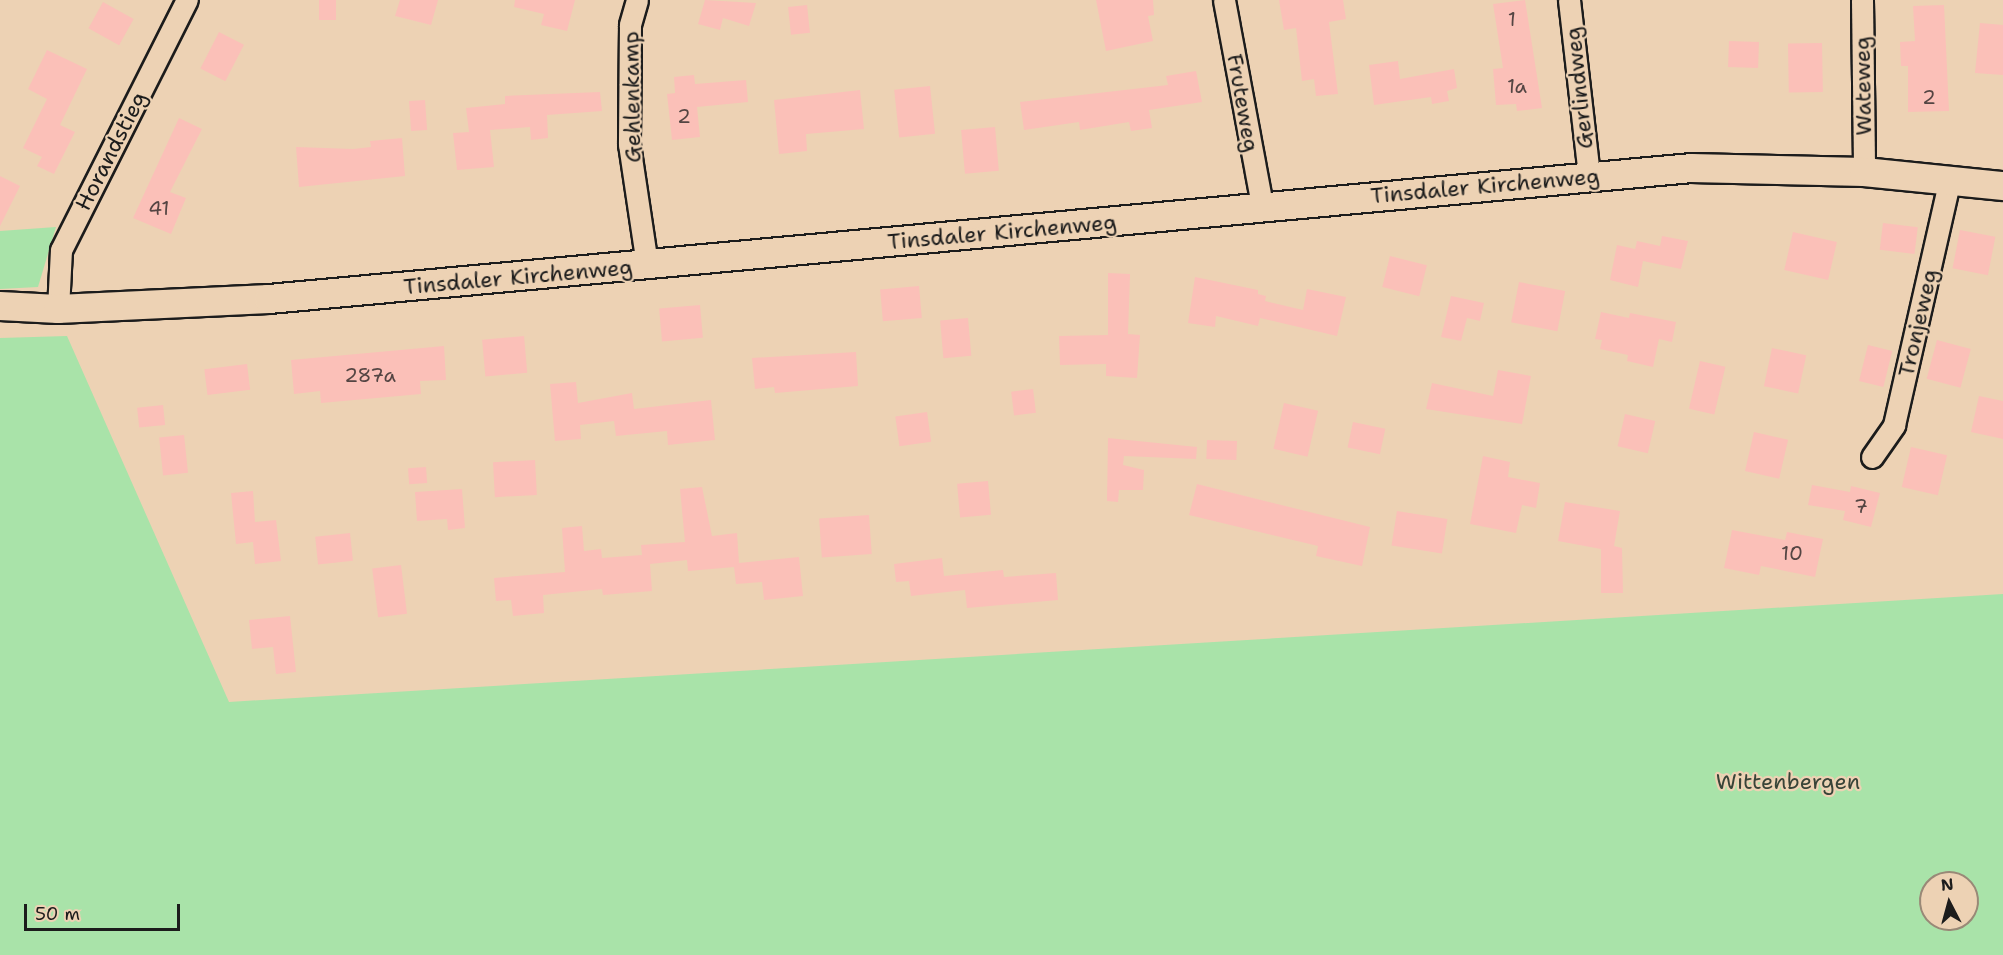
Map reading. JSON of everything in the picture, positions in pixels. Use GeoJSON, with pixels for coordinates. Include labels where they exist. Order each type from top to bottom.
{"type":"FeatureCollection","features":[{"type":"Feature","properties":{"kind":"street","name":"Horandstieg"},"geometry":{"type":"LineString","coordinates":[[58,309],[62,250],[186,0]]}},
{"type":"Feature","properties":{"kind":"street","name":"Gehlenkamp"},"geometry":{"type":"LineString","coordinates":[[636,0],[630,25],[629,144],[647,265]]}},
{"type":"Feature","properties":{"kind":"street","name":"Fruteweg"},"geometry":{"type":"LineString","coordinates":[[1224,0],[1262,206]]}},
{"type":"Feature","properties":{"kind":"street","name":"Gerlindweg"},"geometry":{"type":"LineString","coordinates":[[1569,0],[1588,176]]}},
{"type":"Feature","properties":{"kind":"street","name":"Wateweg"},"geometry":{"type":"LineString","coordinates":[[1862,0],[1864,172]]}},
{"type":"Feature","properties":{"kind":"street","name":"Tinsdaler Kirchenweg"},"geometry":{"type":"LineString","coordinates":[[0,306],[58,309],[269,299],[1691,168],[1864,172],[2003,186]]}},
{"type":"Feature","properties":{"kind":"street","name":"Tronjeweg"},"geometry":{"type":"LineString","coordinates":[[1872,457],[1894,425],[1949,182]]}},
{"type":"Feature","properties":{"kind":"green space"},"geometry":{"type":"Polygon","coordinates":[[[56,227],[38,287],[0,289],[0,231],[56,227]]]}},
{"type":"Feature","properties":{"kind":"green space","name":"Wittenbergen"},"geometry":{"type":"Polygon","coordinates":[[[67,336],[229,702],[2003,594],[2003,955],[0,955],[0,338],[67,336]]]}},
{"type":"Feature","properties":{"kind":"building"},"geometry":{"type":"Polygon","coordinates":[[[319,0],[336,0],[336,20],[319,20],[319,0]]]}},
{"type":"Feature","properties":{"kind":"building"},"geometry":{"type":"Polygon","coordinates":[[[400,0],[438,0],[431,25],[395,16],[400,0]]]}},
{"type":"Feature","properties":{"kind":"building"},"geometry":{"type":"Polygon","coordinates":[[[515,0],[575,0],[567,31],[541,25],[544,14],[514,7],[515,0]]]}},
{"type":"Feature","properties":{"kind":"building"},"geometry":{"type":"Polygon","coordinates":[[[705,0],[756,3],[749,26],[723,18],[720,30],[698,24],[705,0]]]}},
{"type":"Feature","properties":{"kind":"building"},"geometry":{"type":"Polygon","coordinates":[[[1096,0],[1153,0],[1154,15],[1148,16],[1153,41],[1106,51],[1096,0]]]}},
{"type":"Feature","properties":{"kind":"building"},"geometry":{"type":"Polygon","coordinates":[[[1279,0],[1343,0],[1346,19],[1329,22],[1338,94],[1316,96],[1314,79],[1302,81],[1296,28],[1284,30],[1279,0]]]}},
{"type":"Feature","properties":{"kind":"building"},"geometry":{"type":"Polygon","coordinates":[[[1525,0],[1542,108],[1517,111],[1516,104],[1496,105],[1493,69],[1503,68],[1493,4],[1525,0]]]}},
{"type":"Feature","properties":{"kind":"building"},"geometry":{"type":"Polygon","coordinates":[[[103,2],[134,19],[119,45],[88,28],[103,2]]]}},
{"type":"Feature","properties":{"kind":"building"},"geometry":{"type":"Polygon","coordinates":[[[807,5],[810,33],[791,35],[788,7],[807,5]]]}},
{"type":"Feature","properties":{"kind":"building"},"geometry":{"type":"Polygon","coordinates":[[[1944,5],[1949,111],[1908,112],[1908,66],[1901,66],[1900,42],[1915,41],[1913,6],[1944,5]]]}},
{"type":"Feature","properties":{"kind":"building"},"geometry":{"type":"Polygon","coordinates":[[[1980,23],[2003,25],[2003,75],[1975,73],[1980,23]]]}},
{"type":"Feature","properties":{"kind":"building"},"geometry":{"type":"Polygon","coordinates":[[[219,32],[244,45],[225,81],[200,69],[219,32]]]}},
{"type":"Feature","properties":{"kind":"building"},"geometry":{"type":"Polygon","coordinates":[[[1729,41],[1759,42],[1758,68],[1728,67],[1729,41]]]}},
{"type":"Feature","properties":{"kind":"building"},"geometry":{"type":"Polygon","coordinates":[[[1822,43],[1823,92],[1789,93],[1788,44],[1822,43]]]}},
{"type":"Feature","properties":{"kind":"building"},"geometry":{"type":"Polygon","coordinates":[[[47,50],[87,69],[60,125],[75,132],[54,174],[37,166],[42,157],[23,148],[47,99],[28,89],[47,50]]]}},
{"type":"Feature","properties":{"kind":"building"},"geometry":{"type":"Polygon","coordinates":[[[1398,61],[1400,79],[1454,69],[1457,88],[1447,91],[1449,101],[1432,104],[1431,97],[1374,105],[1369,65],[1398,61]]]}},
{"type":"Feature","properties":{"kind":"building"},"geometry":{"type":"Polygon","coordinates":[[[1196,71],[1202,102],[1149,110],[1152,128],[1131,131],[1129,122],[1080,130],[1079,122],[1024,130],[1020,102],[1168,85],[1166,76],[1196,71]]]}},
{"type":"Feature","properties":{"kind":"building"},"geometry":{"type":"Polygon","coordinates":[[[694,75],[695,84],[746,80],[748,102],[697,107],[700,137],[672,140],[667,94],[675,93],[674,77],[694,75]]]}},
{"type":"Feature","properties":{"kind":"building"},"geometry":{"type":"Polygon","coordinates":[[[930,86],[935,134],[899,138],[894,90],[930,86]]]}},
{"type":"Feature","properties":{"kind":"building"},"geometry":{"type":"Polygon","coordinates":[[[860,90],[864,129],[806,134],[807,151],[779,154],[774,100],[860,90]]]}},
{"type":"Feature","properties":{"kind":"building"},"geometry":{"type":"Polygon","coordinates":[[[600,92],[602,111],[547,115],[548,138],[531,140],[530,127],[490,130],[494,167],[457,170],[453,133],[469,132],[466,108],[505,104],[505,96],[600,92]]]}},
{"type":"Feature","properties":{"kind":"building"},"geometry":{"type":"Polygon","coordinates":[[[425,100],[427,130],[411,131],[409,101],[425,100]]]}},
{"type":"Feature","properties":{"kind":"building"},"geometry":{"type":"Polygon","coordinates":[[[179,118],[202,129],[170,192],[186,198],[171,234],[133,218],[179,118]]]}},
{"type":"Feature","properties":{"kind":"building"},"geometry":{"type":"Polygon","coordinates":[[[995,127],[999,171],[965,174],[961,130],[995,127]]]}},
{"type":"Feature","properties":{"kind":"building"},"geometry":{"type":"Polygon","coordinates":[[[402,138],[405,176],[299,187],[296,147],[353,149],[371,147],[370,141],[402,138]]]}},
{"type":"Feature","properties":{"kind":"building"},"geometry":{"type":"Polygon","coordinates":[[[0,176],[20,186],[0,226],[0,176]]]}},
{"type":"Feature","properties":{"kind":"building"},"geometry":{"type":"Polygon","coordinates":[[[1883,223],[1918,227],[1914,254],[1880,250],[1883,223]]]}},
{"type":"Feature","properties":{"kind":"building"},"geometry":{"type":"Polygon","coordinates":[[[1960,230],[1995,237],[1988,275],[1953,268],[1960,230]]]}},
{"type":"Feature","properties":{"kind":"building"},"geometry":{"type":"Polygon","coordinates":[[[1793,232],[1837,242],[1828,280],[1784,270],[1793,232]]]}},
{"type":"Feature","properties":{"kind":"building"},"geometry":{"type":"Polygon","coordinates":[[[1662,236],[1688,241],[1681,269],[1643,261],[1638,287],[1610,280],[1617,245],[1635,249],[1637,241],[1660,246],[1662,236]]]}},
{"type":"Feature","properties":{"kind":"building"},"geometry":{"type":"Polygon","coordinates":[[[1390,256],[1427,265],[1419,296],[1382,287],[1390,256]]]}},
{"type":"Feature","properties":{"kind":"building"},"geometry":{"type":"Polygon","coordinates":[[[1108,273],[1130,274],[1128,334],[1140,335],[1137,378],[1106,376],[1106,364],[1060,365],[1059,336],[1108,335],[1108,273]]]}},
{"type":"Feature","properties":{"kind":"building"},"geometry":{"type":"Polygon","coordinates":[[[1195,277],[1258,290],[1258,294],[1266,296],[1265,301],[1303,310],[1307,289],[1346,297],[1337,336],[1260,318],[1258,326],[1216,316],[1215,327],[1188,323],[1195,277]]]}},
{"type":"Feature","properties":{"kind":"building"},"geometry":{"type":"Polygon","coordinates":[[[1519,282],[1565,291],[1557,331],[1511,322],[1519,282]]]}},
{"type":"Feature","properties":{"kind":"building"},"geometry":{"type":"Polygon","coordinates":[[[919,286],[922,318],[883,321],[880,289],[919,286]]]}},
{"type":"Feature","properties":{"kind":"building"},"geometry":{"type":"Polygon","coordinates":[[[1451,296],[1484,303],[1480,321],[1467,318],[1461,341],[1441,337],[1451,296]]]}},
{"type":"Feature","properties":{"kind":"building"},"geometry":{"type":"Polygon","coordinates":[[[700,305],[703,338],[662,341],[659,309],[700,305]]]}},
{"type":"Feature","properties":{"kind":"building"},"geometry":{"type":"Polygon","coordinates":[[[1601,312],[1629,318],[1630,313],[1676,322],[1672,342],[1659,339],[1653,367],[1627,361],[1628,355],[1600,349],[1602,340],[1595,339],[1601,312]]]}},
{"type":"Feature","properties":{"kind":"building"},"geometry":{"type":"Polygon","coordinates":[[[968,318],[971,356],[943,358],[940,320],[968,318]]]}},
{"type":"Feature","properties":{"kind":"building"},"geometry":{"type":"Polygon","coordinates":[[[524,336],[527,373],[485,377],[482,340],[524,336]]]}},
{"type":"Feature","properties":{"kind":"building"},"geometry":{"type":"Polygon","coordinates":[[[1937,340],[1971,349],[1960,388],[1927,379],[1937,340]]]}},
{"type":"Feature","properties":{"kind":"building"},"geometry":{"type":"Polygon","coordinates":[[[1868,345],[1892,351],[1883,387],[1859,381],[1868,345]]]}},
{"type":"Feature","properties":{"kind":"building"},"geometry":{"type":"Polygon","coordinates":[[[444,346],[446,380],[420,381],[421,394],[321,403],[320,391],[294,394],[291,360],[444,346]]]}},
{"type":"Feature","properties":{"kind":"building"},"geometry":{"type":"Polygon","coordinates":[[[1772,348],[1806,355],[1798,393],[1764,386],[1772,348]]]}},
{"type":"Feature","properties":{"kind":"building"},"geometry":{"type":"Polygon","coordinates":[[[856,352],[858,386],[775,393],[774,387],[755,389],[752,358],[856,352]]]}},
{"type":"Feature","properties":{"kind":"building"},"geometry":{"type":"Polygon","coordinates":[[[1700,361],[1725,367],[1714,415],[1689,409],[1700,361]]]}},
{"type":"Feature","properties":{"kind":"building"},"geometry":{"type":"Polygon","coordinates":[[[247,364],[250,390],[207,395],[204,369],[247,364]]]}},
{"type":"Feature","properties":{"kind":"building"},"geometry":{"type":"Polygon","coordinates":[[[1498,370],[1531,376],[1522,424],[1426,409],[1432,383],[1493,396],[1498,370]]]}},
{"type":"Feature","properties":{"kind":"building"},"geometry":{"type":"Polygon","coordinates":[[[576,382],[578,403],[632,393],[634,409],[711,400],[715,440],[668,445],[667,431],[616,436],[614,421],[580,425],[581,439],[555,441],[550,384],[576,382]]]}},
{"type":"Feature","properties":{"kind":"building"},"geometry":{"type":"Polygon","coordinates":[[[1033,389],[1036,413],[1014,416],[1011,392],[1033,389]]]}},
{"type":"Feature","properties":{"kind":"building"},"geometry":{"type":"Polygon","coordinates":[[[1979,396],[2003,401],[2003,439],[1971,432],[1979,396]]]}},
{"type":"Feature","properties":{"kind":"building"},"geometry":{"type":"Polygon","coordinates":[[[1284,403],[1318,411],[1308,457],[1273,449],[1284,403]]]}},
{"type":"Feature","properties":{"kind":"building"},"geometry":{"type":"Polygon","coordinates":[[[163,405],[165,425],[139,428],[137,408],[163,405]]]}},
{"type":"Feature","properties":{"kind":"building"},"geometry":{"type":"Polygon","coordinates":[[[927,412],[931,442],[899,446],[895,416],[927,412]]]}},
{"type":"Feature","properties":{"kind":"building"},"geometry":{"type":"Polygon","coordinates":[[[1625,414],[1655,421],[1648,453],[1618,446],[1625,414]]]}},
{"type":"Feature","properties":{"kind":"building"},"geometry":{"type":"Polygon","coordinates":[[[1353,422],[1385,429],[1380,454],[1348,447],[1353,422]]]}},
{"type":"Feature","properties":{"kind":"building"},"geometry":{"type":"Polygon","coordinates":[[[1754,432],[1788,440],[1779,479],[1745,471],[1754,432]]]}},
{"type":"Feature","properties":{"kind":"building"},"geometry":{"type":"Polygon","coordinates":[[[184,435],[188,473],[163,475],[159,438],[184,435]]]}},
{"type":"Feature","properties":{"kind":"building"},"geometry":{"type":"Polygon","coordinates":[[[1108,438],[1197,447],[1196,459],[1124,456],[1123,465],[1144,470],[1143,490],[1119,490],[1118,502],[1107,501],[1108,438]]]}},
{"type":"Feature","properties":{"kind":"building"},"geometry":{"type":"Polygon","coordinates":[[[1207,440],[1237,441],[1236,460],[1206,459],[1207,440]]]}},
{"type":"Feature","properties":{"kind":"building"},"geometry":{"type":"Polygon","coordinates":[[[1911,447],[1947,455],[1938,495],[1902,487],[1911,447]]]}},
{"type":"Feature","properties":{"kind":"building"},"geometry":{"type":"Polygon","coordinates":[[[1483,456],[1510,462],[1508,477],[1540,483],[1536,508],[1522,505],[1516,533],[1470,524],[1483,456]]]}},
{"type":"Feature","properties":{"kind":"building"},"geometry":{"type":"Polygon","coordinates":[[[535,460],[537,495],[495,497],[493,462],[535,460]]]}},
{"type":"Feature","properties":{"kind":"building"},"geometry":{"type":"Polygon","coordinates":[[[426,467],[427,483],[409,484],[408,468],[426,467]]]}},
{"type":"Feature","properties":{"kind":"building"},"geometry":{"type":"Polygon","coordinates":[[[988,481],[991,515],[960,518],[957,484],[988,481]]]}},
{"type":"Feature","properties":{"kind":"building"},"geometry":{"type":"Polygon","coordinates":[[[1197,484],[1370,527],[1362,566],[1316,556],[1318,546],[1189,515],[1197,484]]]}},
{"type":"Feature","properties":{"kind":"building"},"geometry":{"type":"Polygon","coordinates":[[[1812,485],[1850,492],[1851,486],[1880,493],[1871,527],[1843,520],[1845,511],[1808,505],[1812,485]]]}},
{"type":"Feature","properties":{"kind":"building"},"geometry":{"type":"Polygon","coordinates":[[[702,487],[712,536],[737,533],[739,563],[799,557],[803,596],[764,600],[762,582],[736,584],[734,567],[688,571],[687,560],[650,564],[652,591],[603,595],[602,589],[543,595],[544,613],[513,616],[511,600],[496,601],[494,578],[565,572],[562,528],[582,526],[584,551],[601,549],[602,558],[642,555],[641,545],[685,542],[680,489],[702,487]]]}},
{"type":"Feature","properties":{"kind":"building"},"geometry":{"type":"Polygon","coordinates":[[[462,489],[465,528],[448,530],[447,519],[417,521],[415,492],[462,489]]]}},
{"type":"Feature","properties":{"kind":"building"},"geometry":{"type":"Polygon","coordinates":[[[253,491],[255,522],[276,520],[281,561],[255,564],[253,542],[236,544],[231,493],[253,491]]]}},
{"type":"Feature","properties":{"kind":"building"},"geometry":{"type":"Polygon","coordinates":[[[1565,502],[1620,511],[1614,546],[1622,548],[1623,593],[1601,593],[1601,549],[1558,541],[1565,502]]]}},
{"type":"Feature","properties":{"kind":"building"},"geometry":{"type":"Polygon","coordinates":[[[1397,511],[1447,519],[1442,554],[1392,546],[1397,511]]]}},
{"type":"Feature","properties":{"kind":"building"},"geometry":{"type":"Polygon","coordinates":[[[869,515],[872,554],[822,557],[819,518],[869,515]]]}},
{"type":"Feature","properties":{"kind":"building"},"geometry":{"type":"Polygon","coordinates":[[[1732,530],[1785,540],[1787,532],[1823,539],[1815,577],[1761,566],[1759,575],[1724,568],[1732,530]]]}},
{"type":"Feature","properties":{"kind":"building"},"geometry":{"type":"Polygon","coordinates":[[[350,533],[353,561],[318,565],[315,537],[350,533]]]}},
{"type":"Feature","properties":{"kind":"building"},"geometry":{"type":"Polygon","coordinates":[[[942,558],[944,576],[1003,570],[1004,577],[1056,573],[1058,600],[967,608],[965,590],[911,596],[909,581],[896,582],[894,564],[942,558]]]}},
{"type":"Feature","properties":{"kind":"building"},"geometry":{"type":"Polygon","coordinates":[[[401,565],[407,614],[378,617],[372,569],[401,565]]]}},
{"type":"Feature","properties":{"kind":"building"},"geometry":{"type":"Polygon","coordinates":[[[290,616],[296,672],[276,674],[273,647],[252,649],[249,620],[290,616]]]}}]}
